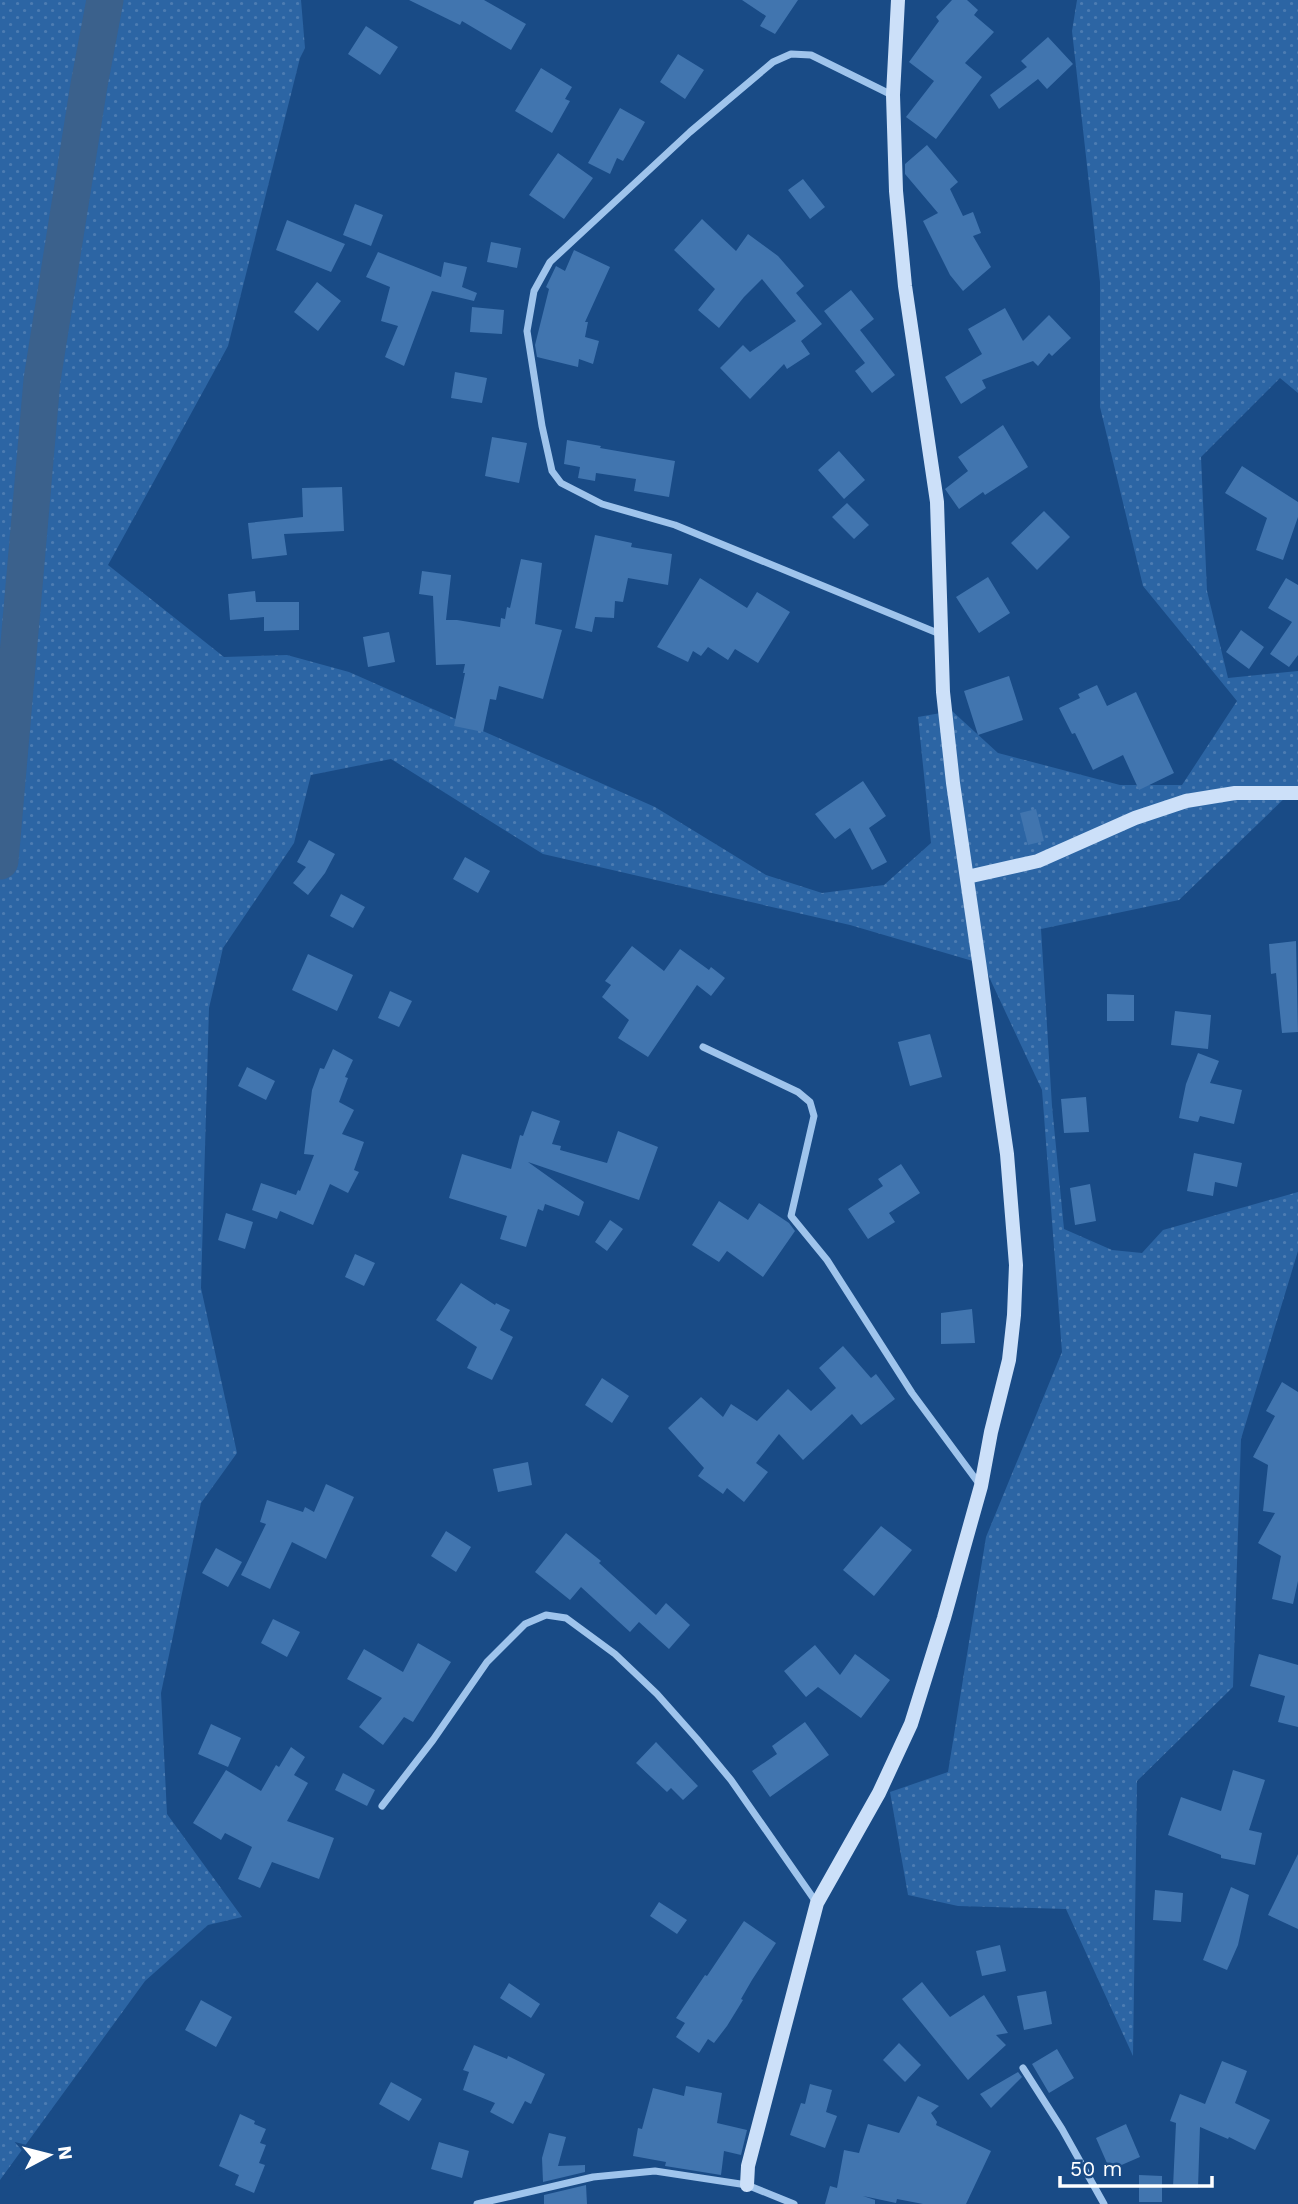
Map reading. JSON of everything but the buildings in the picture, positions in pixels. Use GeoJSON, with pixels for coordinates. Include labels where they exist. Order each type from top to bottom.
{"type":"FeatureCollection","features":[{"type":"Feature","properties":{"kind":"street"},"geometry":{"type":"LineString","coordinates":[[747,2185],[748,2166],[817,1903],[879,1793],[911,1724],[944,1618],[981,1486],[1009,1360],[1014,1315],[1016,1265],[1007,1154],[953,783],[943,692],[937,502],[905,286],[896,191],[893,95],[898,0]]}},
{"type":"Feature","properties":{"kind":"street"},"geometry":{"type":"LineString","coordinates":[[893,95],[811,55],[791,54],[773,62],[659,160],[550,262],[534,291],[527,331],[552,471],[561,483],[602,504],[675,525],[941,634]]}},
{"type":"Feature","properties":{"kind":"street"},"geometry":{"type":"LineString","coordinates":[[967,877],[1038,861],[1135,818],[1186,801],[1235,793],[1298,793]]}},
{"type":"Feature","properties":{"kind":"street"},"geometry":{"type":"LineString","coordinates":[[703,1047],[798,1092],[810,1102],[814,1116],[791,1216],[827,1260],[912,1393],[981,1486]]}},
{"type":"Feature","properties":{"kind":"street"},"geometry":{"type":"LineString","coordinates":[[382,1806],[433,1740],[487,1662],[525,1625],[546,1615],[566,1618],[615,1654],[657,1694],[697,1739],[731,1780],[817,1903]]}},
{"type":"Feature","properties":{"kind":"street"},"geometry":{"type":"LineString","coordinates":[[1023,2068],[1062,2129],[1104,2204]]}},
{"type":"Feature","properties":{"kind":"street"},"geometry":{"type":"LineString","coordinates":[[477,2204],[593,2177],[655,2171],[747,2185],[776,2201],[794,2204]]}},
{"type":"Feature","properties":{"kind":"shaded area"},"geometry":{"type":"Polygon","coordinates":[[[0,0],[301,0],[305,48],[300,58],[228,346],[108,565],[224,657],[287,655],[349,672],[655,807],[766,875],[822,893],[884,885],[931,843],[918,717],[952,711],[998,753],[1120,785],[1182,785],[1237,701],[1143,586],[1100,407],[1100,282],[1072,31],[1077,0],[1298,0],[1298,393],[1280,378],[1201,457],[1207,591],[1228,678],[1298,671],[1298,793],[1288,795],[1179,900],[1041,929],[1052,1106],[1064,1229],[1112,1250],[1142,1253],[1163,1230],[1298,1192],[1298,1251],[1241,1439],[1233,1687],[1137,1781],[1133,2056],[1066,1909],[958,1906],[908,1895],[890,1792],[948,1772],[986,1537],[1062,1352],[1042,1090],[983,964],[850,925],[543,854],[391,759],[311,775],[294,843],[223,948],[209,1008],[201,1288],[237,1453],[201,1503],[161,1693],[167,1814],[242,1917],[208,1925],[145,1981],[0,2180],[0,0]]]}},
{"type":"Feature","properties":{"kind":"waterway"},"geometry":{"type":"LineString","coordinates":[[0,861],[42,380],[105,0]]}}]}
